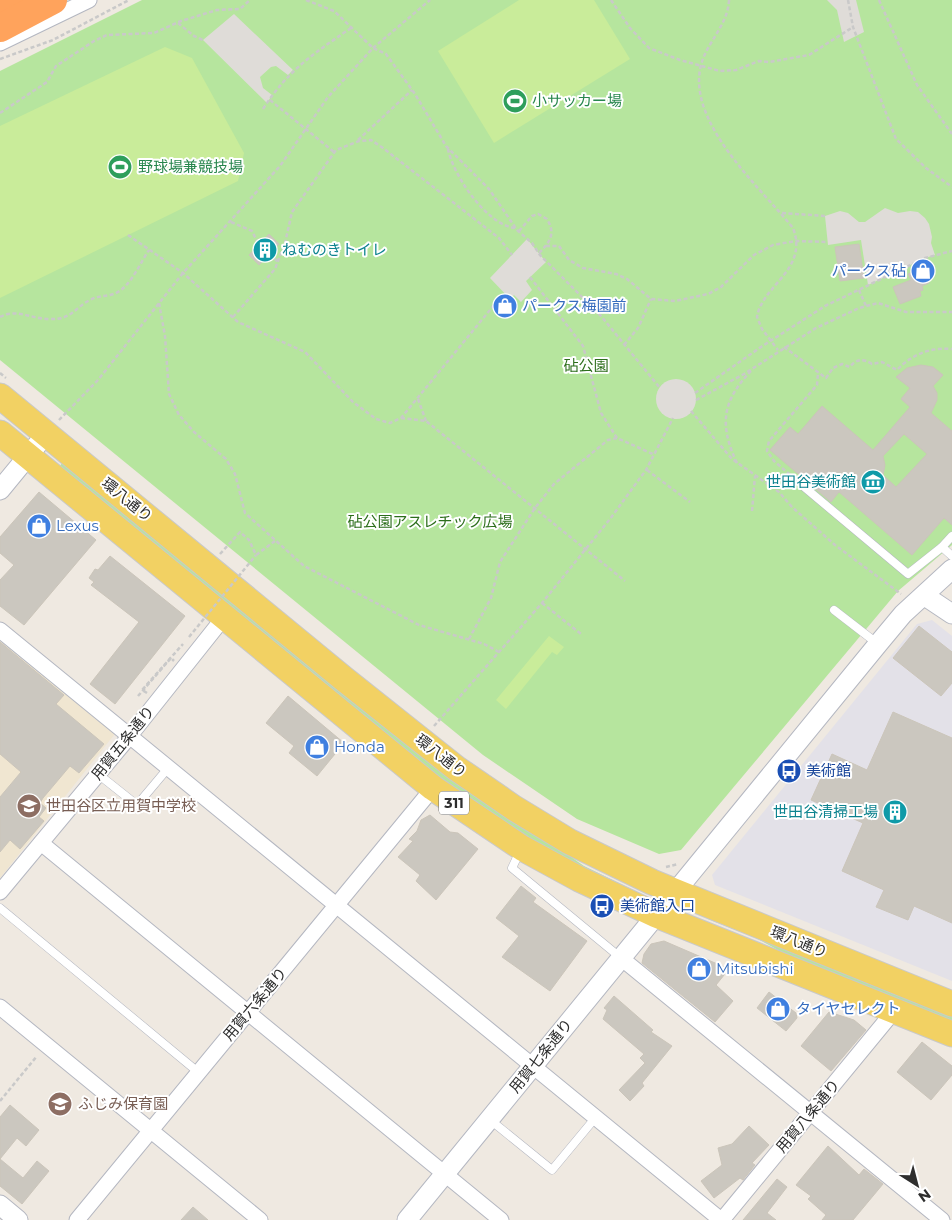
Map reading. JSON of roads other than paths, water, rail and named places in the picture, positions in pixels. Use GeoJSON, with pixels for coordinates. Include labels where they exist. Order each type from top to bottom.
{"type":"FeatureCollection","features":[{"type":"Feature","properties":{"kind":"highway"},"geometry":{"type":"LineString","coordinates":[[0,6],[11,0]]}},
{"type":"Feature","properties":{"kind":"highway"},"geometry":{"type":"LineString","coordinates":[[0,28],[53,0]]}},
{"type":"Feature","properties":{"kind":"main road","name":"環八通り"},"geometry":{"type":"LineString","coordinates":[[4,387],[344,679],[470,779],[570,842],[614,865],[675,892],[952,1004]]}},
{"type":"Feature","properties":{"kind":"main road","name":"環八通り"},"geometry":{"type":"LineString","coordinates":[[0,433],[225,616],[328,704],[433,788],[522,848],[579,879],[656,915],[952,1034]]}},
{"type":"Feature","properties":{"kind":"street"},"geometry":{"type":"LineString","coordinates":[[0,44],[89,0]]}},
{"type":"Feature","properties":{"kind":"street"},"geometry":{"type":"LineString","coordinates":[[0,490],[28,456],[49,424]]}},
{"type":"Feature","properties":{"kind":"street","name":"用賀七条通り"},"geometry":{"type":"LineString","coordinates":[[407,1220],[878,644],[952,569]]}},
{"type":"Feature","properties":{"kind":"street"},"geometry":{"type":"LineString","coordinates":[[920,600],[952,614]]}},
{"type":"Feature","properties":{"kind":"street","name":"用賀五条通り"},"geometry":{"type":"LineString","coordinates":[[0,892],[225,616]]}},
{"type":"Feature","properties":{"kind":"street"},"geometry":{"type":"LineString","coordinates":[[0,630],[722,1220]]}},
{"type":"Feature","properties":{"kind":"street","name":"用賀六条通り"},"geometry":{"type":"LineString","coordinates":[[77,1220],[150,1129],[433,788]]}},
{"type":"Feature","properties":{"kind":"street"},"geometry":{"type":"LineString","coordinates":[[41,843],[501,1220]]}},
{"type":"Feature","properties":{"kind":"street"},"geometry":{"type":"LineString","coordinates":[[621,958],[942,1220]]}},
{"type":"Feature","properties":{"kind":"street"},"geometry":{"type":"LineString","coordinates":[[0,1007],[260,1220]]}},
{"type":"Feature","properties":{"kind":"street","name":"用賀八条通り"},"geometry":{"type":"LineString","coordinates":[[722,1220],[894,1010]]}},
{"type":"Feature","properties":{"kind":"street"},"geometry":{"type":"LineString","coordinates":[[0,1205],[18,1220]]}},
{"type":"Feature","properties":{"kind":"lane"},"geometry":{"type":"LineString","coordinates":[[803,486],[908,574],[942,547],[952,536]]}},
{"type":"Feature","properties":{"kind":"lane"},"geometry":{"type":"LineString","coordinates":[[942,547],[952,556]]}},
{"type":"Feature","properties":{"kind":"lane"},"geometry":{"type":"LineString","coordinates":[[834,610],[878,644]]}},
{"type":"Feature","properties":{"kind":"lane"},"geometry":{"type":"LineString","coordinates":[[98,774],[137,805],[169,767]]}},
{"type":"Feature","properties":{"kind":"lane"},"geometry":{"type":"LineString","coordinates":[[522,848],[512,868],[621,958]]}},
{"type":"Feature","properties":{"kind":"lane"},"geometry":{"type":"LineString","coordinates":[[0,908],[198,1072]]}},
{"type":"Feature","properties":{"kind":"lane"},"geometry":{"type":"LineString","coordinates":[[489,1119],[552,1170],[596,1117]]}},
{"type":"Feature","properties":{"kind":"place","name":"小サッカー場"},"geometry":{"type":"Point","coordinates":[515,101]}},
{"type":"Feature","properties":{"kind":"place","name":"野球場兼競技場"},"geometry":{"type":"Point","coordinates":[120,167]}},
{"type":"Feature","properties":{"kind":"place","name":"ねむのきトイレ"},"geometry":{"type":"Point","coordinates":[265,250]}},
{"type":"Feature","properties":{"kind":"place","name":"パークス砧"},"geometry":{"type":"Point","coordinates":[923,271]}},
{"type":"Feature","properties":{"kind":"place","name":"パークス梅園前"},"geometry":{"type":"Point","coordinates":[505,306]}},
{"type":"Feature","properties":{"kind":"place","name":"世田谷美術館"},"geometry":{"type":"Point","coordinates":[873,482]}},
{"type":"Feature","properties":{"kind":"place","name":"Lexus"},"geometry":{"type":"Point","coordinates":[39,526]}},
{"type":"Feature","properties":{"kind":"place","name":"Honda"},"geometry":{"type":"Point","coordinates":[317,747]}},
{"type":"Feature","properties":{"kind":"place","name":"美術館"},"geometry":{"type":"Point","coordinates":[789,771]}},
{"type":"Feature","properties":{"kind":"place","name":"世田谷区立用賀中学校"},"geometry":{"type":"Point","coordinates":[29,806]}},
{"type":"Feature","properties":{"kind":"place","name":"世田谷清掃工場"},"geometry":{"type":"Point","coordinates":[895,812]}},
{"type":"Feature","properties":{"kind":"place","name":"美術館入口"},"geometry":{"type":"Point","coordinates":[602,906]}},
{"type":"Feature","properties":{"kind":"place","name":"Mitsubishi"},"geometry":{"type":"Point","coordinates":[699,969]}},
{"type":"Feature","properties":{"kind":"place","name":"タイヤセレクト"},"geometry":{"type":"Point","coordinates":[778,1009]}},
{"type":"Feature","properties":{"kind":"place","name":"ふじみ保育園"},"geometry":{"type":"Point","coordinates":[60,1104]}},
{"type":"Feature","properties":{"kind":"park label","name":"砧公園"},"geometry":{"type":"Point","coordinates":[586,366]}},
{"type":"Feature","properties":{"kind":"park label","name":"砧公園アスレチック広場"},"geometry":{"type":"Point","coordinates":[430,522]}}]}
